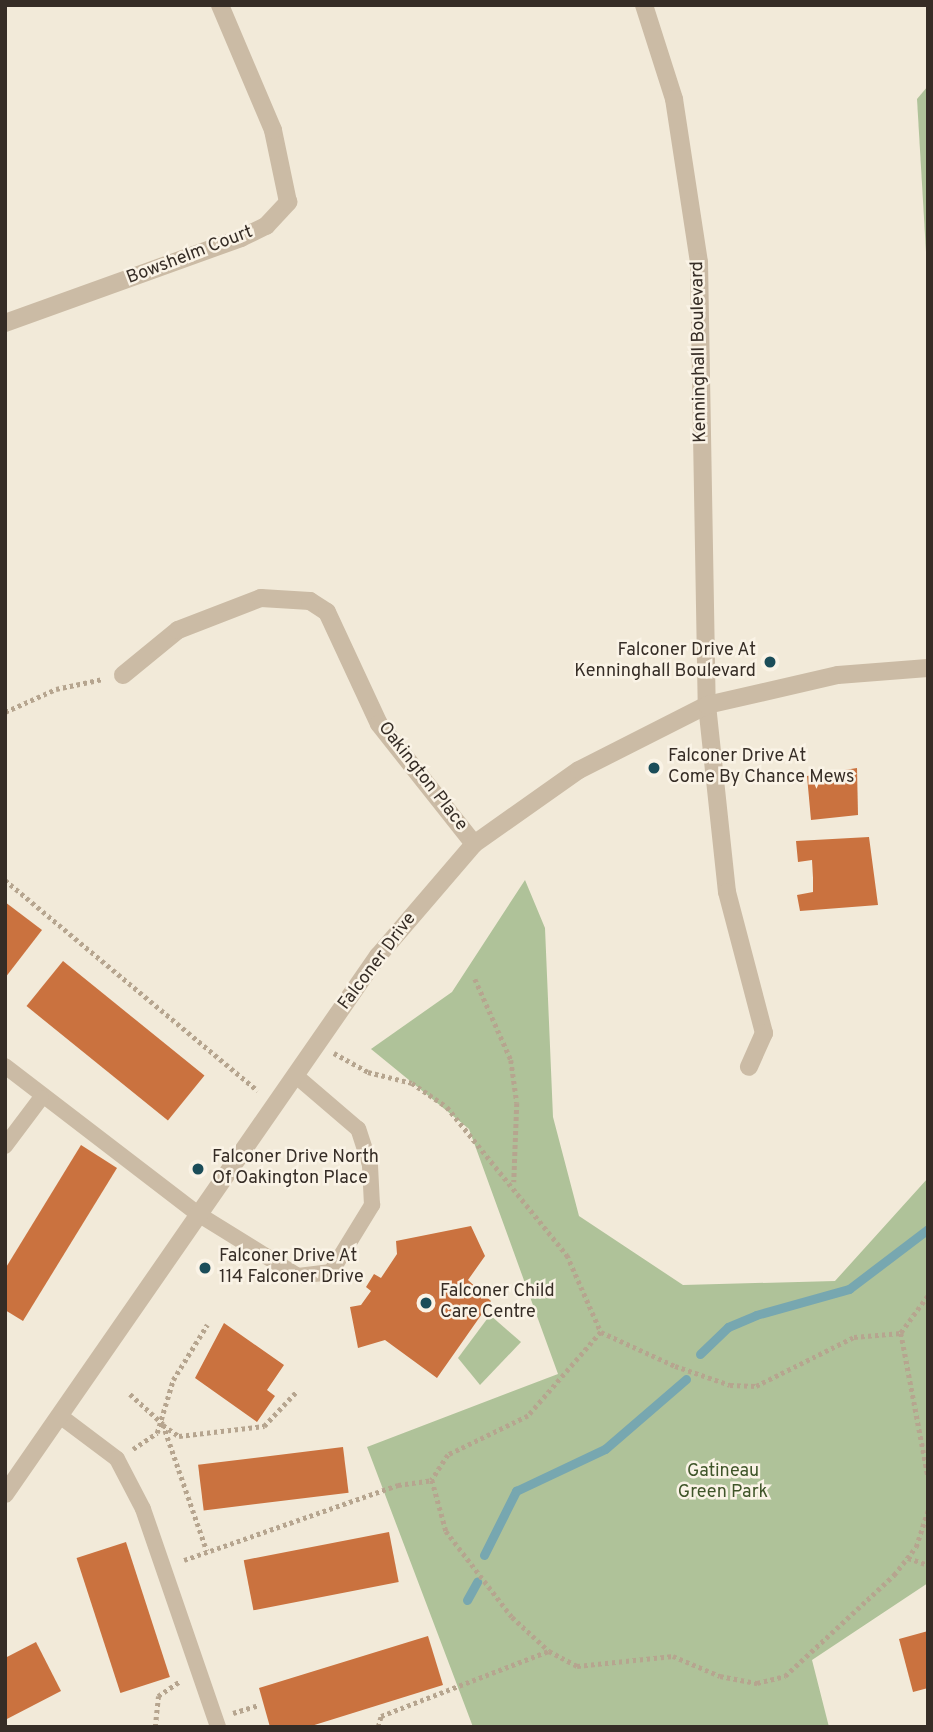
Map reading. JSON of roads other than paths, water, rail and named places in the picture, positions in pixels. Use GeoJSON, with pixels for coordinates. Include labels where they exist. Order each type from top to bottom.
{"type":"FeatureCollection","features":[{"type":"Feature","properties":{"kind":"street","name":"Bowshelm Court"},"geometry":{"type":"LineString","coordinates":[[5,323],[241,238],[266,226],[288,202],[273,130],[220,5]]}},
{"type":"Feature","properties":{"kind":"street","name":"Kenninghall Boulevard"},"geometry":{"type":"LineString","coordinates":[[644,5],[674,99],[699,262],[707,705],[727,892],[764,1033],[749,1067]]}},
{"type":"Feature","properties":{"kind":"street","name":"Oakington Place"},"geometry":{"type":"LineString","coordinates":[[123,675],[178,630],[261,598],[310,601],[327,612],[379,724],[474,844]]}},
{"type":"Feature","properties":{"kind":"street","name":"Falconer Drive"},"geometry":{"type":"LineString","coordinates":[[5,1494],[378,956],[474,844],[579,770],[707,705],[838,675],[928,668]]}},
{"type":"Feature","properties":{"kind":"lane"},"geometry":{"type":"LineString","coordinates":[[5,1066],[41,1098],[198,1214],[298,1276],[331,1272],[372,1205],[370,1165],[358,1129],[295,1075]]}},
{"type":"Feature","properties":{"kind":"lane"},"geometry":{"type":"LineString","coordinates":[[5,1146],[41,1098]]}},
{"type":"Feature","properties":{"kind":"lane"},"geometry":{"type":"LineString","coordinates":[[60,1416],[117,1459],[163,1567],[218,1727]]}},
{"type":"Feature","properties":{"kind":"waterway"},"geometry":{"type":"LineString","coordinates":[[700,1354],[728,1327],[756,1315],[849,1289],[928,1229]]}},
{"type":"Feature","properties":{"kind":"waterway"},"geometry":{"type":"LineString","coordinates":[[484,1555],[516,1491],[605,1449],[686,1379]]}},
{"type":"Feature","properties":{"kind":"waterway"},"geometry":{"type":"LineString","coordinates":[[467,1600],[477,1582]]}},
{"type":"Feature","properties":{"kind":"place","name":"Falconer Drive At Kenninghall Boulevard"},"geometry":{"type":"Point","coordinates":[770,662]}},
{"type":"Feature","properties":{"kind":"place","name":"Falconer Drive At Come By Chance Mews"},"geometry":{"type":"Point","coordinates":[654,768]}},
{"type":"Feature","properties":{"kind":"place","name":"Falconer Drive North Of Oakington Place"},"geometry":{"type":"Point","coordinates":[198,1169]}},
{"type":"Feature","properties":{"kind":"place","name":"Falconer Drive At 114 Falconer Drive"},"geometry":{"type":"Point","coordinates":[205,1268]}},
{"type":"Feature","properties":{"kind":"place","name":"Falconer Child Care Centre"},"geometry":{"type":"Point","coordinates":[426,1303]}},
{"type":"Feature","properties":{"kind":"park label","name":"Gatineau Green Park"},"geometry":{"type":"Point","coordinates":[723,1483]}}]}
